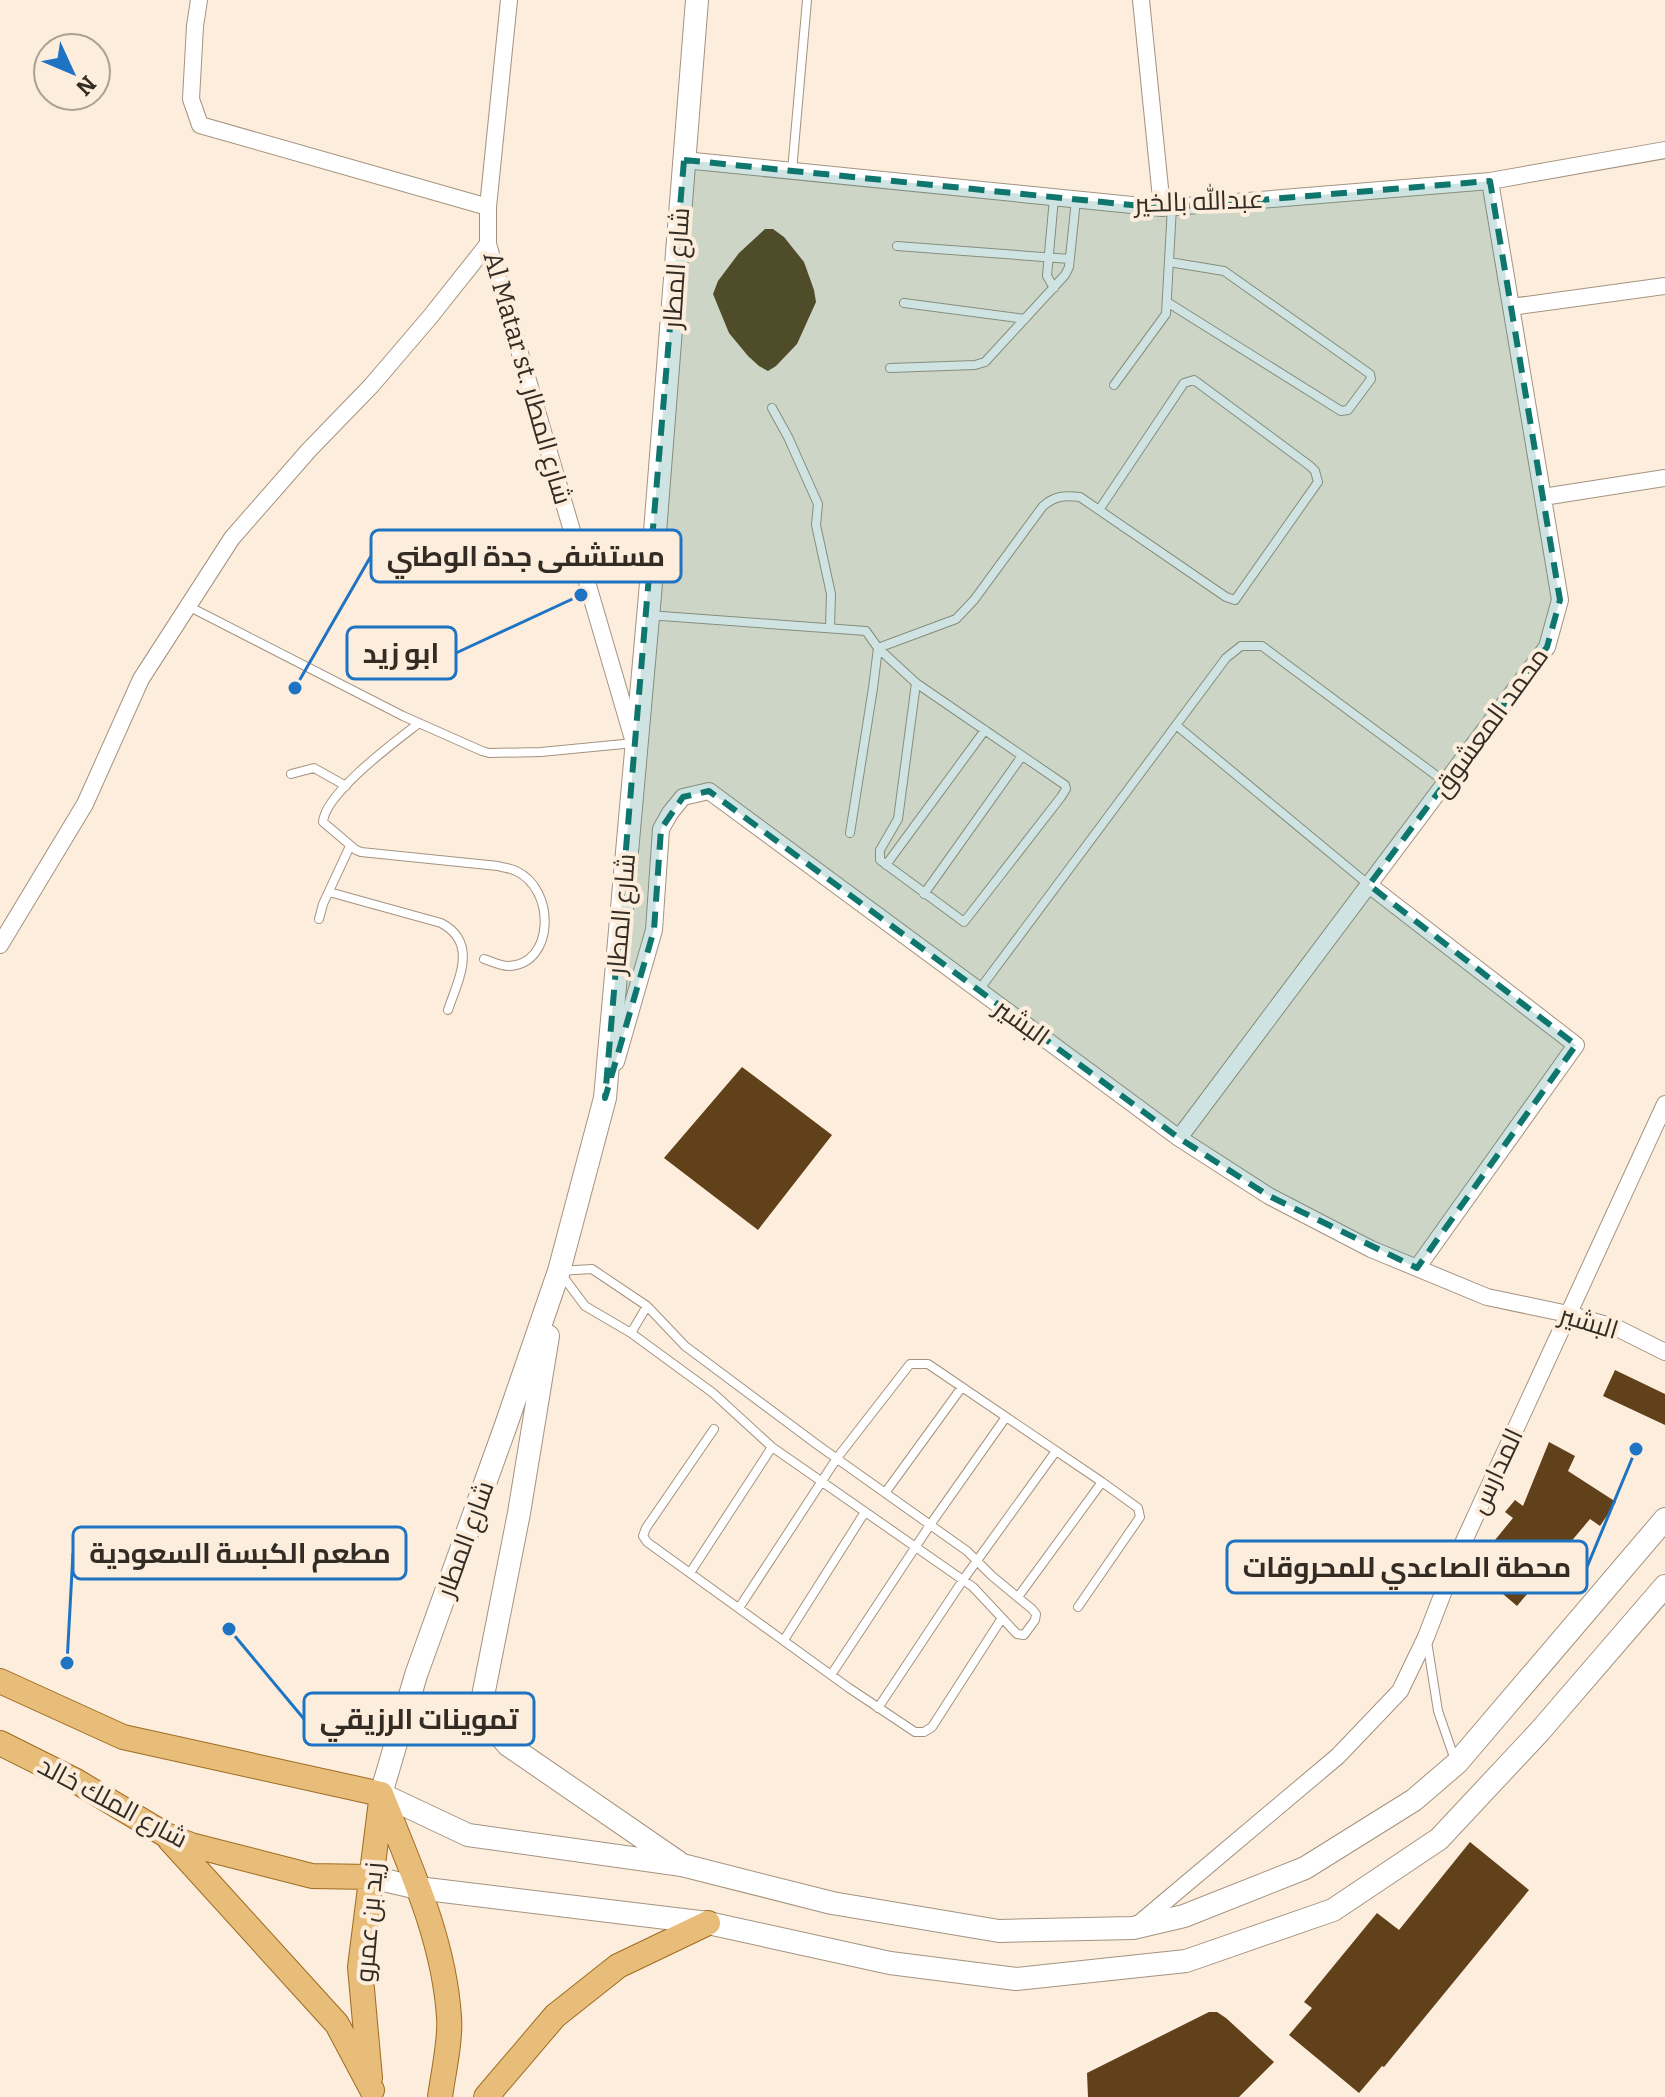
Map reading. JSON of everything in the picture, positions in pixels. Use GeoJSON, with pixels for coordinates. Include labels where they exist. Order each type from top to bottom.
{"type":"FeatureCollection","features":[{"type":"Feature","properties":{"kind":"main road","name":"شارع المطار"},"geometry":{"type":"LineString","coordinates":[[381,1794],[416,1675],[559,1271],[605,1098],[648,615],[697,0]]}},
{"type":"Feature","properties":{"kind":"main road"},"geometry":{"type":"LineString","coordinates":[[559,1271],[519,1513],[483,1696],[485,1712],[491,1727],[508,1745],[682,1865]]}},
{"type":"Feature","properties":{"kind":"main road"},"geometry":{"type":"LineString","coordinates":[[0,1681],[123,1737],[381,1794],[468,1835],[682,1865],[832,1903],[999,1931],[1133,1928],[1184,1916],[1305,1868],[1414,1800],[1457,1763],[1665,1519]]}},
{"type":"Feature","properties":{"kind":"main road"},"geometry":{"type":"LineString","coordinates":[[371,1877],[418,1888],[708,1923],[890,1963],[1016,1979],[1186,1961],[1333,1910],[1439,1839],[1540,1731],[1665,1586]]}},
{"type":"Feature","properties":{"kind":"main road","name":"شارع الملك خالد"},"geometry":{"type":"LineString","coordinates":[[0,1743],[76,1781],[166,1835],[191,1845],[312,1876],[371,1877]]}},
{"type":"Feature","properties":{"kind":"main road"},"geometry":{"type":"LineString","coordinates":[[381,1794],[439,1949],[450,2020],[440,2097]]}},
{"type":"Feature","properties":{"kind":"main road","name":"زيد بن عمرو"},"geometry":{"type":"LineString","coordinates":[[371,2094],[360,1967],[381,1794]]}},
{"type":"Feature","properties":{"kind":"main road"},"geometry":{"type":"LineString","coordinates":[[166,1835],[337,2024],[371,2094]]}},
{"type":"Feature","properties":{"kind":"main road"},"geometry":{"type":"LineString","coordinates":[[486,2097],[555,2016],[618,1966],[708,1923]]}},
{"type":"Feature","properties":{"kind":"street"},"geometry":{"type":"LineString","coordinates":[[199,0],[191,99],[200,125],[488,207]]}},
{"type":"Feature","properties":{"kind":"street","name":"Al Matar st. شارع المطار"},"geometry":{"type":"LineString","coordinates":[[509,0],[488,207],[488,244],[635,745]]}},
{"type":"Feature","properties":{"kind":"street"},"geometry":{"type":"LineString","coordinates":[[1141,0],[1167,207]]}},
{"type":"Feature","properties":{"kind":"street","name":"عبدالله بالخير"},"geometry":{"type":"LineString","coordinates":[[684,160],[1167,207],[1490,181],[1665,150]]}},
{"type":"Feature","properties":{"kind":"street","name":"محمد المعشوق"},"geometry":{"type":"LineString","coordinates":[[1179,1138],[1547,647],[1560,600],[1490,181]]}},
{"type":"Feature","properties":{"kind":"street"},"geometry":{"type":"LineString","coordinates":[[0,945],[85,804],[141,679],[232,538],[309,450],[371,386],[488,244]]}},
{"type":"Feature","properties":{"kind":"street"},"geometry":{"type":"LineString","coordinates":[[1511,307],[1665,286]]}},
{"type":"Feature","properties":{"kind":"street"},"geometry":{"type":"LineString","coordinates":[[1543,497],[1665,478]]}},
{"type":"Feature","properties":{"kind":"street","name":"البشير"},"geometry":{"type":"LineString","coordinates":[[605,1098],[654,930],[661,829],[683,797],[709,791],[1179,1138],[1269,1196],[1371,1249],[1487,1297],[1617,1328],[1665,1352]]}},
{"type":"Feature","properties":{"kind":"street"},"geometry":{"type":"LineString","coordinates":[[1369,885],[1576,1045],[1417,1268]]}},
{"type":"Feature","properties":{"kind":"street","name":"المدارس"},"geometry":{"type":"LineString","coordinates":[[1133,1928],[1338,1756],[1400,1691],[1426,1637],[1458,1554],[1665,1104]]}},
{"type":"Feature","properties":{"kind":"lane"},"geometry":{"type":"LineString","coordinates":[[792,171],[807,0]]}},
{"type":"Feature","properties":{"kind":"lane"},"geometry":{"type":"LineString","coordinates":[[1054,197],[1047,276],[1054,288]]}},
{"type":"Feature","properties":{"kind":"lane"},"geometry":{"type":"LineString","coordinates":[[890,368],[980,364],[990,358],[1065,275],[1069,267],[1076,199]]}},
{"type":"Feature","properties":{"kind":"lane"},"geometry":{"type":"LineString","coordinates":[[1114,385],[1166,314],[1169,262],[1167,207]]}},
{"type":"Feature","properties":{"kind":"lane"},"geometry":{"type":"LineString","coordinates":[[897,246],[1070,259]]}},
{"type":"Feature","properties":{"kind":"lane"},"geometry":{"type":"LineString","coordinates":[[1167,302],[1341,411],[1348,410],[1371,379],[1370,374],[1224,271],[1169,262]]}},
{"type":"Feature","properties":{"kind":"lane"},"geometry":{"type":"LineString","coordinates":[[904,303],[1025,319]]}},
{"type":"Feature","properties":{"kind":"lane"},"geometry":{"type":"LineString","coordinates":[[878,648],[956,619],[974,600],[1043,506],[1050,500],[1068,495],[1080,497],[1226,597],[1235,600],[1318,482],[1310,466],[1194,380],[1184,383],[1099,510]]}},
{"type":"Feature","properties":{"kind":"lane"},"geometry":{"type":"LineString","coordinates":[[772,408],[818,504],[816,525],[831,594],[830,627]]}},
{"type":"Feature","properties":{"kind":"lane"},"geometry":{"type":"LineString","coordinates":[[188,606],[419,723],[489,753],[635,745]]}},
{"type":"Feature","properties":{"kind":"lane"},"geometry":{"type":"LineString","coordinates":[[648,615],[866,631],[878,648],[916,683],[1065,785],[1066,789],[964,922],[880,860],[880,850],[898,819],[916,683]]}},
{"type":"Feature","properties":{"kind":"lane"},"geometry":{"type":"LineString","coordinates":[[979,991],[1226,658],[1241,646],[1262,646],[1446,782]]}},
{"type":"Feature","properties":{"kind":"lane"},"geometry":{"type":"LineString","coordinates":[[850,833],[878,648]]}},
{"type":"Feature","properties":{"kind":"lane"},"geometry":{"type":"LineString","coordinates":[[419,723],[376,756],[346,786],[323,818],[325,825],[361,852],[498,866],[522,875],[543,899],[543,939],[539,948],[530,957],[510,966],[484,959]]}},
{"type":"Feature","properties":{"kind":"lane"},"geometry":{"type":"LineString","coordinates":[[1176,725],[1369,885]]}},
{"type":"Feature","properties":{"kind":"lane"},"geometry":{"type":"LineString","coordinates":[[886,865],[985,730]]}},
{"type":"Feature","properties":{"kind":"lane"},"geometry":{"type":"LineString","coordinates":[[924,894],[1022,756]]}},
{"type":"Feature","properties":{"kind":"lane"},"geometry":{"type":"LineString","coordinates":[[291,774],[314,768],[346,786]]}},
{"type":"Feature","properties":{"kind":"lane"},"geometry":{"type":"LineString","coordinates":[[319,919],[350,846]]}},
{"type":"Feature","properties":{"kind":"lane"},"geometry":{"type":"LineString","coordinates":[[329,892],[447,926],[461,945],[465,957],[448,1010]]}},
{"type":"Feature","properties":{"kind":"lane"},"geometry":{"type":"LineString","coordinates":[[592,1269],[647,1306],[685,1346],[977,1560],[1036,1614],[1024,1635],[1020,1635],[973,1587],[772,1447],[713,1393],[631,1333],[585,1306],[559,1271],[592,1269]]}},
{"type":"Feature","properties":{"kind":"lane"},"geometry":{"type":"LineString","coordinates":[[631,1333],[647,1306]]}},
{"type":"Feature","properties":{"kind":"lane"},"geometry":{"type":"LineString","coordinates":[[739,1608],[837,1458],[910,1364],[928,1364],[1138,1508],[1140,1517],[1078,1607]]}},
{"type":"Feature","properties":{"kind":"lane"},"geometry":{"type":"LineString","coordinates":[[713,1393],[724,1375]]}},
{"type":"Feature","properties":{"kind":"lane"},"geometry":{"type":"LineString","coordinates":[[885,1493],[962,1387]]}},
{"type":"Feature","properties":{"kind":"lane"},"geometry":{"type":"LineString","coordinates":[[831,1675],[1006,1417]]}},
{"type":"Feature","properties":{"kind":"lane"},"geometry":{"type":"LineString","coordinates":[[714,1429],[643,1536],[647,1542],[878,1708],[915,1732],[924,1732],[932,1727],[1002,1618]]}},
{"type":"Feature","properties":{"kind":"lane"},"geometry":{"type":"LineString","coordinates":[[690,1573],[772,1447]]}},
{"type":"Feature","properties":{"kind":"lane"},"geometry":{"type":"LineString","coordinates":[[878,1708],[963,1580],[1056,1451]]}},
{"type":"Feature","properties":{"kind":"lane"},"geometry":{"type":"LineString","coordinates":[[1018,1597],[1102,1482]]}},
{"type":"Feature","properties":{"kind":"lane"},"geometry":{"type":"LineString","coordinates":[[784,1640],[865,1512]]}},
{"type":"Feature","properties":{"kind":"lane"},"geometry":{"type":"LineString","coordinates":[[1426,1637],[1438,1711],[1457,1763]]}},
{"type":"Feature","properties":{"kind":"highlighted area"},"geometry":{"type":"Polygon","coordinates":[[[684,160],[1162,208],[1490,181],[1560,600],[1547,647],[1369,885],[1576,1045],[1417,1268],[1269,1196],[1179,1138],[709,791],[683,797],[661,829],[654,930],[605,1098],[684,160]]]}},
{"type":"Feature","properties":{"kind":"building"},"geometry":{"type":"Polygon","coordinates":[[[765,229],[773,229],[784,237],[804,262],[816,302],[797,344],[768,371],[748,356],[729,333],[713,294],[718,281],[739,253],[765,229]]]}},
{"type":"Feature","properties":{"kind":"building"},"geometry":{"type":"Polygon","coordinates":[[[742,1067],[832,1135],[758,1230],[664,1158],[742,1067]]]}},
{"type":"Feature","properties":{"kind":"building"},"geometry":{"type":"Polygon","coordinates":[[[1615,1370],[1665,1394],[1665,1425],[1603,1396],[1615,1370]]]}},
{"type":"Feature","properties":{"kind":"building"},"geometry":{"type":"Polygon","coordinates":[[[1549,1442],[1575,1456],[1568,1471],[1616,1502],[1600,1526],[1590,1519],[1517,1606],[1496,1588],[1500,1583],[1493,1577],[1498,1571],[1493,1566],[1500,1557],[1496,1554],[1503,1546],[1495,1540],[1513,1518],[1505,1512],[1515,1500],[1523,1506],[1549,1442]]]}},
{"type":"Feature","properties":{"kind":"building"},"geometry":{"type":"Polygon","coordinates":[[[1470,1842],[1529,1890],[1384,2067],[1359,2093],[1289,2035],[1312,2008],[1304,2002],[1377,1913],[1399,1930],[1470,1842]]]}},
{"type":"Feature","properties":{"kind":"building"},"geometry":{"type":"Polygon","coordinates":[[[1209,2012],[1217,2012],[1226,2018],[1274,2062],[1239,2097],[1088,2097],[1087,2073],[1209,2012]]]}},
{"type":"Feature","properties":{"kind":"place","name":"ابو زيد"},"geometry":{"type":"Point","coordinates":[581,595]}},
{"type":"Feature","properties":{"kind":"place","name":"مستشفى جدة الوطني"},"geometry":{"type":"Point","coordinates":[295,688]}},
{"type":"Feature","properties":{"kind":"place","name":"محطة الصاعدي للمحروقات"},"geometry":{"type":"Point","coordinates":[1636,1449]}},
{"type":"Feature","properties":{"kind":"place","name":"تموينات الرزيقي"},"geometry":{"type":"Point","coordinates":[229,1629]}},
{"type":"Feature","properties":{"kind":"place","name":"مطعم الكبسة السعودية"},"geometry":{"type":"Point","coordinates":[67,1663]}}]}
